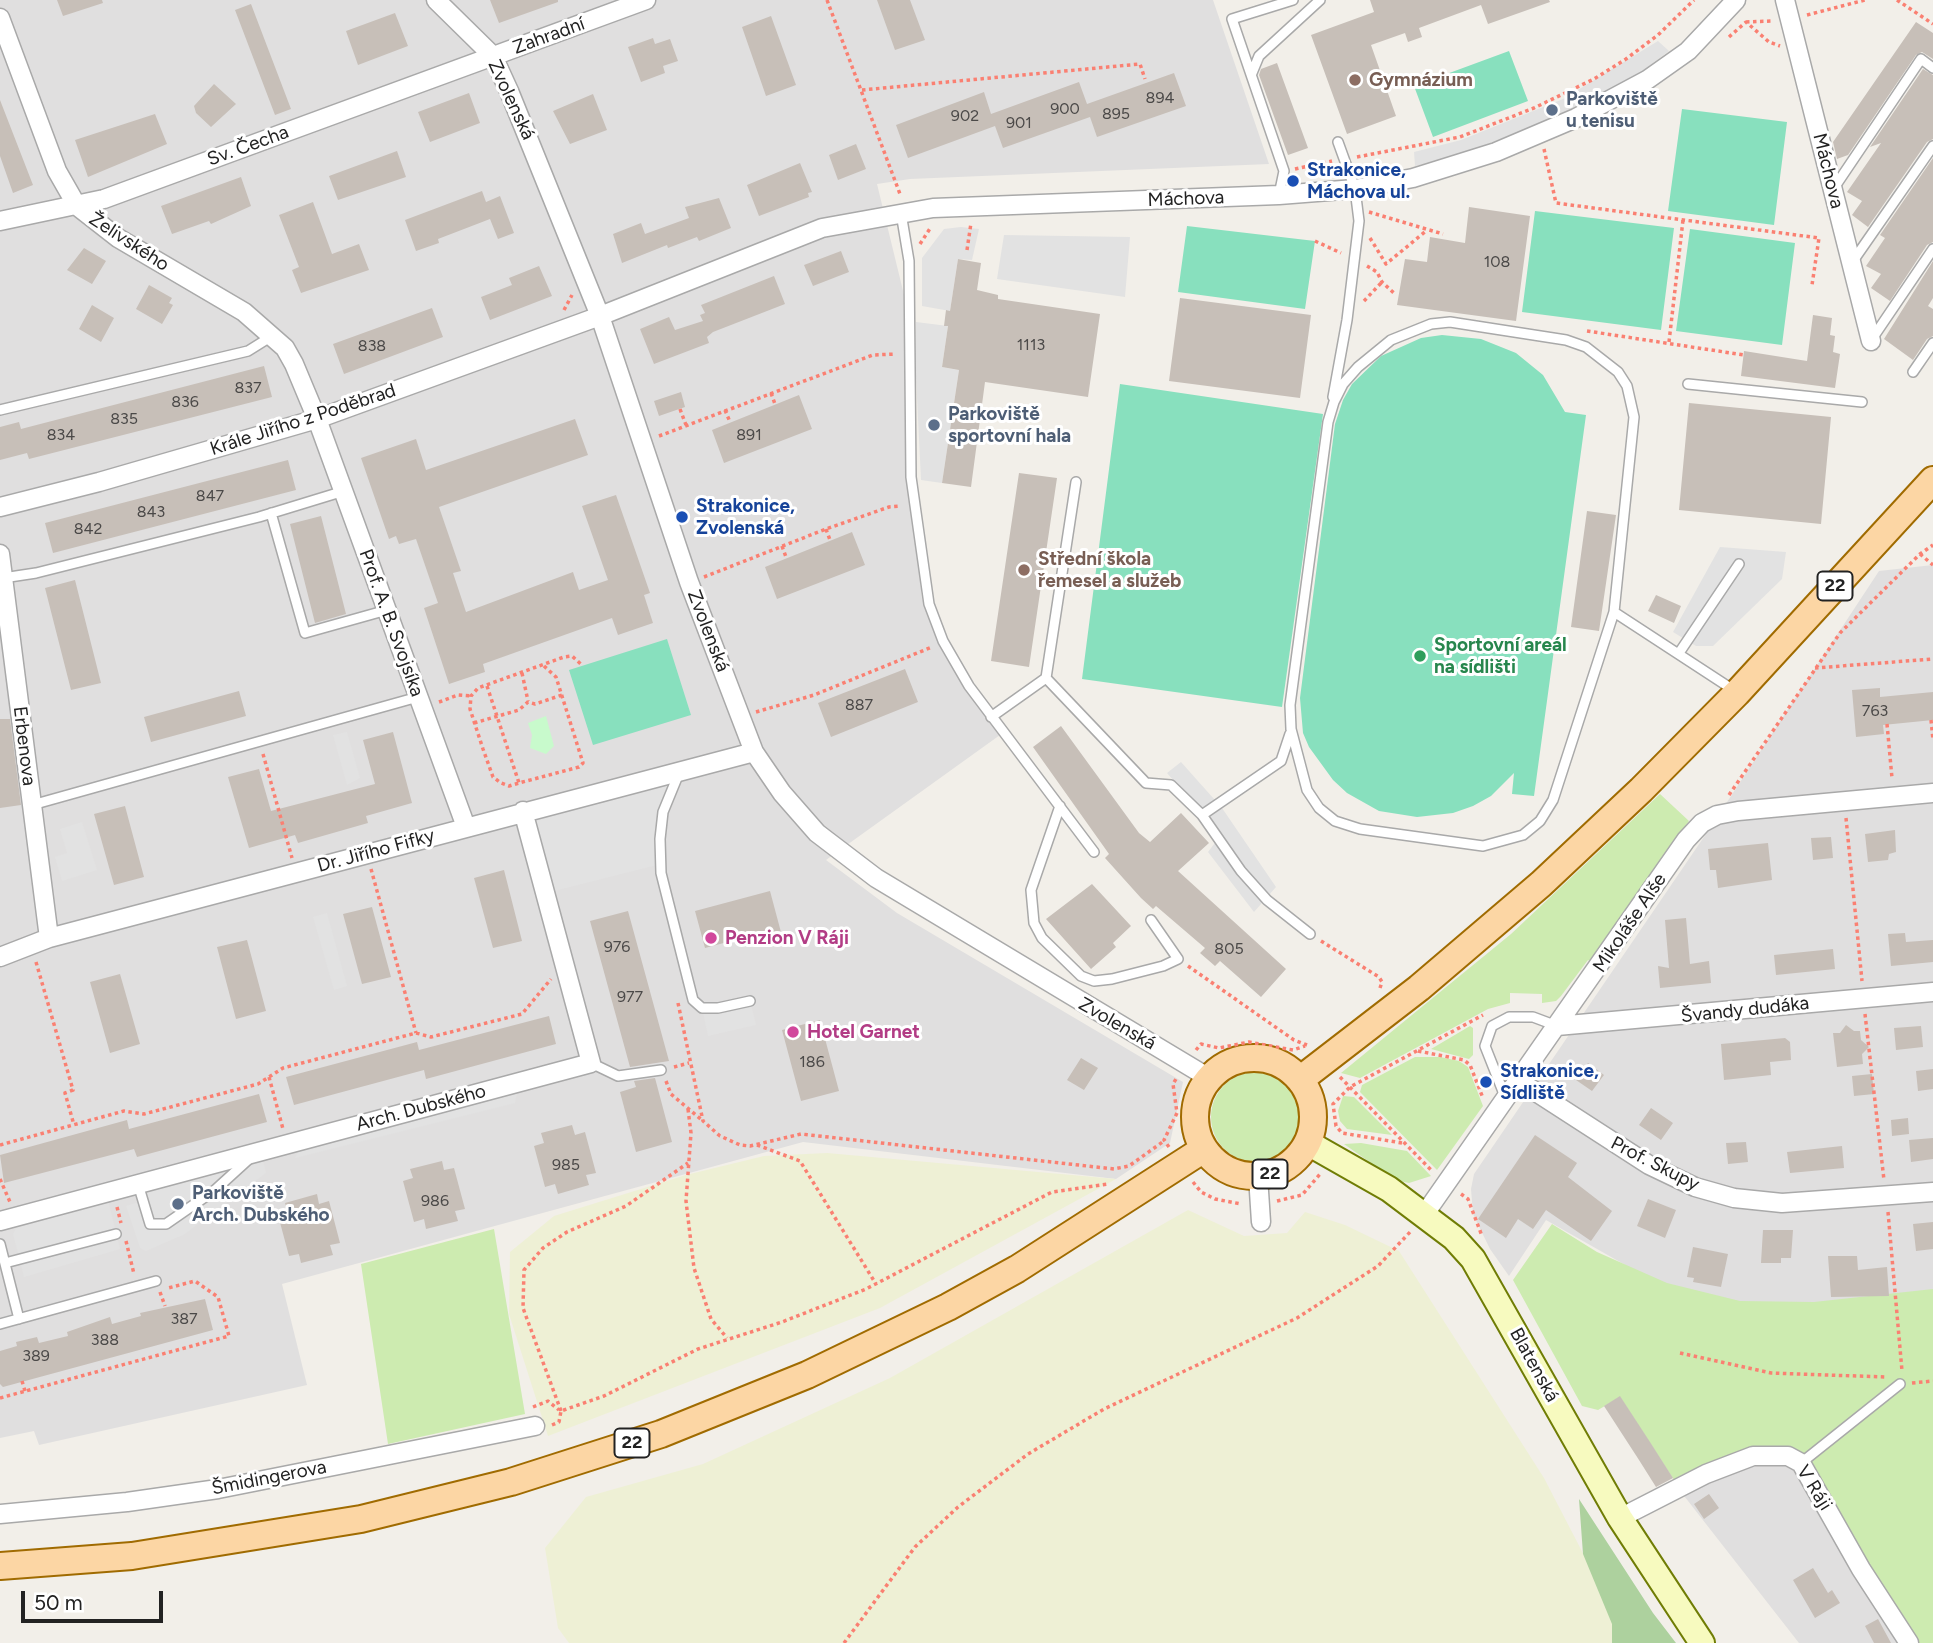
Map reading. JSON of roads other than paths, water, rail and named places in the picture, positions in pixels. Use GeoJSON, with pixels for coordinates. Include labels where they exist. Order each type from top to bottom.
{"type":"FeatureCollection","features":[{"type":"Feature","properties":{"kind":"main road","name":"22"},"geometry":{"type":"LineString","coordinates":[[0,1566],[145,1554],[361,1519],[512,1482],[661,1434],[807,1375],[948,1307],[1040,1255],[1204,1149],[1227,1170],[1259,1189],[1287,1166],[1308,1143],[1314,1110],[1301,1079],[1419,988],[1541,884],[1641,790],[1737,692],[1933,480]]}},
{"type":"Feature","properties":{"kind":"main road"},"geometry":{"type":"LineString","coordinates":[[1204,1149],[1196,1131],[1194,1112],[1199,1094],[1198,1071],[1222,1066],[1238,1059],[1255,1057],[1288,1068],[1301,1079]]}},
{"type":"Feature","properties":{"kind":"street","name":"Zvolenská"},"geometry":{"type":"LineString","coordinates":[[436,0],[493,57],[600,316],[689,582],[754,752],[782,793],[817,833],[876,878],[1198,1071]]}},
{"type":"Feature","properties":{"kind":"street","name":"Zahradní"},"geometry":{"type":"LineString","coordinates":[[493,57],[646,0]]}},
{"type":"Feature","properties":{"kind":"street","name":"Máchova"},"geometry":{"type":"LineString","coordinates":[[1786,0],[1871,341]]}},
{"type":"Feature","properties":{"kind":"street","name":"Máchova"},"geometry":{"type":"LineString","coordinates":[[600,316],[822,228],[901,203],[973,207],[1279,195],[1355,189],[1425,174],[1496,152],[1541,133],[1576,118],[1647,80],[1688,51],[1732,5]]}},
{"type":"Feature","properties":{"kind":"street","name":"Želivského"},"geometry":{"type":"LineString","coordinates":[[0,18],[57,171],[77,206],[106,230],[244,312],[272,336],[285,348],[294,364],[317,419]]}},
{"type":"Feature","properties":{"kind":"street","name":"Sv. Čecha"},"geometry":{"type":"LineString","coordinates":[[0,221],[77,206],[493,57]]}},
{"type":"Feature","properties":{"kind":"street","name":"Krále Jiřího z Poděbrad"},"geometry":{"type":"LineString","coordinates":[[0,507],[99,482],[317,419],[600,316]]}},
{"type":"Feature","properties":{"kind":"street","name":"Prof. A. B. Svojsíka"},"geometry":{"type":"LineString","coordinates":[[317,419],[466,827]]}},
{"type":"Feature","properties":{"kind":"street","name":"Erbenova"},"geometry":{"type":"LineString","coordinates":[[0,554],[49,938]]}},
{"type":"Feature","properties":{"kind":"street","name":"Dr. Jiřího Fifky"},"geometry":{"type":"LineString","coordinates":[[0,957],[49,938],[754,752]]}},
{"type":"Feature","properties":{"kind":"street","name":"Mikoláše Alše"},"geometry":{"type":"LineString","coordinates":[[1424,1215],[1686,840],[1702,822],[1717,815],[1738,811],[1933,793]]}},
{"type":"Feature","properties":{"kind":"street"},"geometry":{"type":"LineString","coordinates":[[523,811],[591,1063]]}},
{"type":"Feature","properties":{"kind":"street","name":"Švandy dudáka"},"geometry":{"type":"LineString","coordinates":[[1557,1026],[1933,992]]}},
{"type":"Feature","properties":{"kind":"street","name":"Arch. Dubského"},"geometry":{"type":"LineString","coordinates":[[4,1215],[113,1191],[591,1063]]}},
{"type":"Feature","properties":{"kind":"street","name":"Prof. Skupy"},"geometry":{"type":"LineString","coordinates":[[1519,1081],[1648,1165],[1695,1187],[1734,1198],[1782,1203],[1933,1192]]}},
{"type":"Feature","properties":{"kind":"street","name":"Blatenská"},"geometry":{"type":"LineString","coordinates":[[1308,1143],[1389,1189],[1454,1238],[1488,1282],[1620,1518],[1702,1643]]}},
{"type":"Feature","properties":{"kind":"street"},"geometry":{"type":"LineString","coordinates":[[1259,1189],[1261,1222]]}},
{"type":"Feature","properties":{"kind":"street","name":"Šmidingerova"},"geometry":{"type":"LineString","coordinates":[[0,1514],[127,1502],[218,1489],[535,1426]]}},
{"type":"Feature","properties":{"kind":"street","name":"V Ráji"},"geometry":{"type":"LineString","coordinates":[[1620,1518],[1706,1474],[1753,1456],[1788,1456],[1801,1463],[1861,1569],[1909,1643]]}},
{"type":"Feature","properties":{"kind":"lane"},"geometry":{"type":"LineString","coordinates":[[1279,195],[1284,171],[1232,19],[1293,0]]}},
{"type":"Feature","properties":{"kind":"lane"},"geometry":{"type":"LineString","coordinates":[[1252,73],[1259,56],[1321,0]]}},
{"type":"Feature","properties":{"kind":"lane"},"geometry":{"type":"LineString","coordinates":[[1833,189],[1921,60],[1933,68]]}},
{"type":"Feature","properties":{"kind":"lane"},"geometry":{"type":"LineString","coordinates":[[1202,815],[1281,761],[1287,752],[1291,729],[1290,705],[1328,422],[1347,320],[1359,221],[1355,189],[1338,142]]}},
{"type":"Feature","properties":{"kind":"lane"},"geometry":{"type":"LineString","coordinates":[[1852,263],[1933,146]]}},
{"type":"Feature","properties":{"kind":"lane"},"geometry":{"type":"LineString","coordinates":[[901,203],[909,261],[911,477],[929,604],[943,641],[991,717],[1094,852]]}},
{"type":"Feature","properties":{"kind":"lane"},"geometry":{"type":"LineString","coordinates":[[1871,341],[1933,249]]}},
{"type":"Feature","properties":{"kind":"lane"},"geometry":{"type":"LineString","coordinates":[[1291,729],[1307,790],[1319,808],[1335,821],[1360,829],[1461,845],[1483,846],[1505,842],[1523,835],[1540,821],[1553,800],[1614,612],[1633,417],[1627,386],[1601,356],[1566,340],[1450,322],[1431,324],[1391,340],[1364,361],[1343,384],[1328,422]]}},
{"type":"Feature","properties":{"kind":"lane"},"geometry":{"type":"LineString","coordinates":[[0,410],[248,351],[272,336]]}},
{"type":"Feature","properties":{"kind":"lane"},"geometry":{"type":"LineString","coordinates":[[1913,372],[1933,343]]}},
{"type":"Feature","properties":{"kind":"lane"},"geometry":{"type":"LineString","coordinates":[[1688,384],[1862,402]]}},
{"type":"Feature","properties":{"kind":"lane"},"geometry":{"type":"LineString","coordinates":[[991,717],[1046,678],[1076,482]]}},
{"type":"Feature","properties":{"kind":"lane"},"geometry":{"type":"LineString","coordinates":[[3,578],[36,573],[271,513],[344,491]]}},
{"type":"Feature","properties":{"kind":"lane"},"geometry":{"type":"LineString","coordinates":[[271,513],[305,633],[387,610]]}},
{"type":"Feature","properties":{"kind":"lane"},"geometry":{"type":"LineString","coordinates":[[1679,653],[1740,564]]}},
{"type":"Feature","properties":{"kind":"lane"},"geometry":{"type":"LineString","coordinates":[[1614,612],[1737,692]]}},
{"type":"Feature","properties":{"kind":"lane"},"geometry":{"type":"LineString","coordinates":[[1046,678],[1146,783],[1171,785],[1202,815],[1241,871],[1267,900],[1310,934]]}},
{"type":"Feature","properties":{"kind":"lane"},"geometry":{"type":"LineString","coordinates":[[32,805],[260,741],[420,702]]}},
{"type":"Feature","properties":{"kind":"lane"},"geometry":{"type":"LineString","coordinates":[[680,772],[663,812],[660,839],[661,873],[693,1000],[702,1008],[719,1009],[750,1001]]}},
{"type":"Feature","properties":{"kind":"lane"},"geometry":{"type":"LineString","coordinates":[[1060,806],[1031,890],[1034,923],[1041,938],[1081,976],[1094,981],[1112,979],[1178,959],[1151,920]]}},
{"type":"Feature","properties":{"kind":"lane"},"geometry":{"type":"LineString","coordinates":[[1506,1099],[1485,1046],[1492,1026],[1509,1017],[1533,1017],[1557,1026]]}},
{"type":"Feature","properties":{"kind":"lane"},"geometry":{"type":"LineString","coordinates":[[591,1063],[618,1076],[661,1070]]}},
{"type":"Feature","properties":{"kind":"lane"},"geometry":{"type":"LineString","coordinates":[[138,1184],[150,1224],[166,1224],[215,1190],[255,1153]]}},
{"type":"Feature","properties":{"kind":"lane"},"geometry":{"type":"LineString","coordinates":[[5,1262],[117,1234]]}},
{"type":"Feature","properties":{"kind":"lane"},"geometry":{"type":"LineString","coordinates":[[0,1244],[19,1319]]}},
{"type":"Feature","properties":{"kind":"lane"},"geometry":{"type":"LineString","coordinates":[[0,1324],[158,1286]]}},
{"type":"Feature","properties":{"kind":"lane"},"geometry":{"type":"LineString","coordinates":[[1801,1463],[1900,1384]]}},
{"type":"Feature","properties":{"kind":"place","name":"Gymnázium"},"geometry":{"type":"Point","coordinates":[1355,80]}},
{"type":"Feature","properties":{"kind":"place","name":"Parkoviště u tenisu"},"geometry":{"type":"Point","coordinates":[1552,110]}},
{"type":"Feature","properties":{"kind":"place","name":"Strakonice, Máchova ul."},"geometry":{"type":"Point","coordinates":[1293,181]}},
{"type":"Feature","properties":{"kind":"place","name":"Parkoviště sportovní hala"},"geometry":{"type":"Point","coordinates":[934,425]}},
{"type":"Feature","properties":{"kind":"place","name":"Strakonice, Zvolenská"},"geometry":{"type":"Point","coordinates":[682,517]}},
{"type":"Feature","properties":{"kind":"place","name":"Střední škola řemesel a služeb"},"geometry":{"type":"Point","coordinates":[1024,570]}},
{"type":"Feature","properties":{"kind":"place","name":"Sportovní areál na sídlišti"},"geometry":{"type":"Point","coordinates":[1420,656]}},
{"type":"Feature","properties":{"kind":"place","name":"Penzion V Ráji"},"geometry":{"type":"Point","coordinates":[711,938]}},
{"type":"Feature","properties":{"kind":"place","name":"Hotel Garnet"},"geometry":{"type":"Point","coordinates":[793,1032]}},
{"type":"Feature","properties":{"kind":"place","name":"Strakonice, Sídliště"},"geometry":{"type":"Point","coordinates":[1486,1082]}},
{"type":"Feature","properties":{"kind":"place","name":"Parkoviště Arch. Dubského"},"geometry":{"type":"Point","coordinates":[178,1204]}}]}
